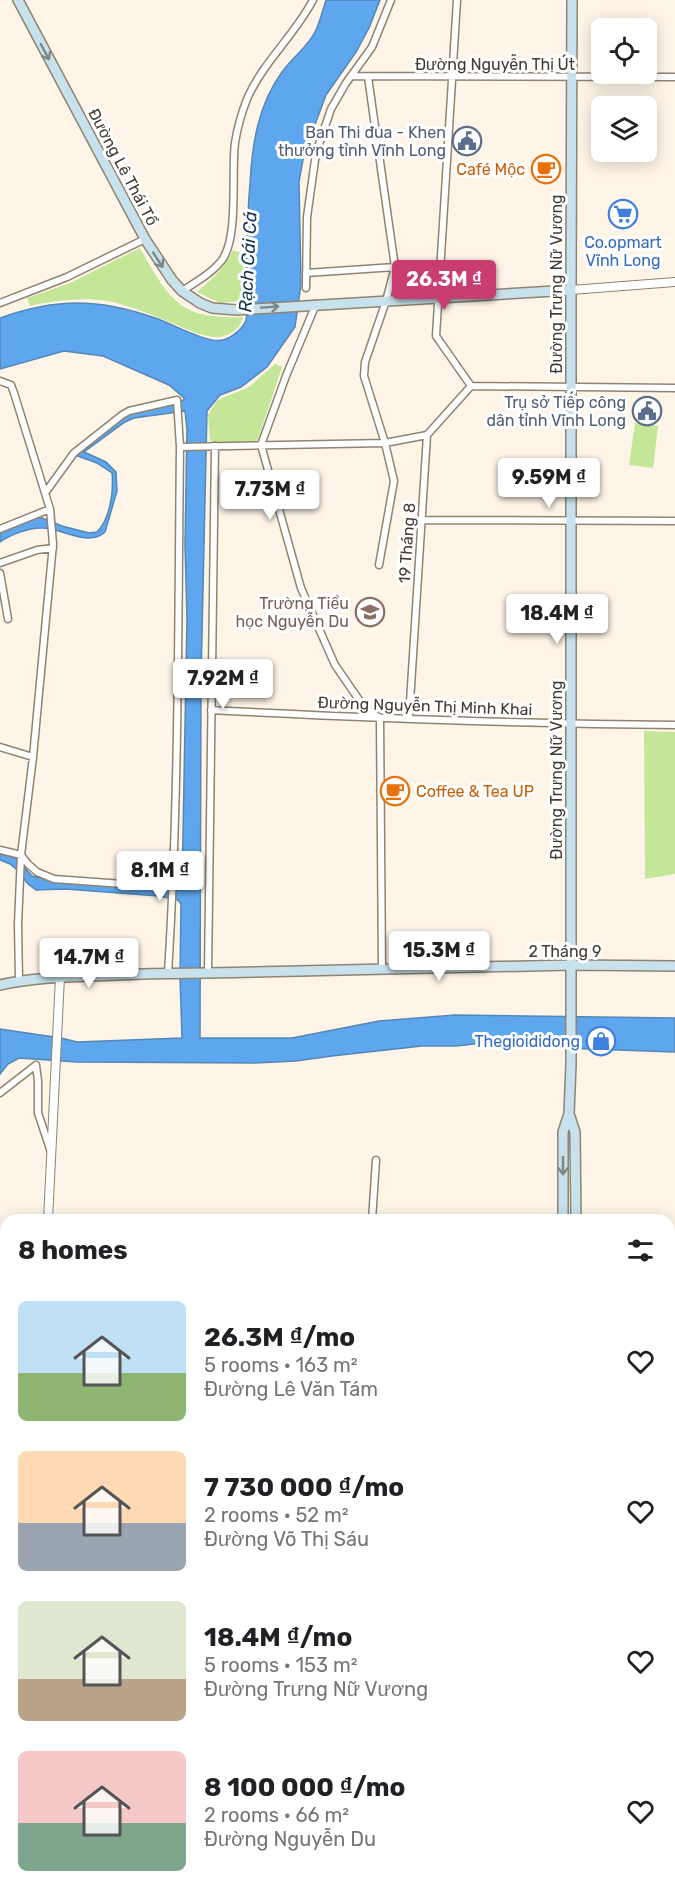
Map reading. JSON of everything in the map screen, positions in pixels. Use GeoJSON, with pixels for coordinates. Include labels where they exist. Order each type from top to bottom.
{"type":"FeatureCollection","features":[{"type":"Feature","properties":{"kind":"main road","name":"Đường Lê Thái Tổ"},"geometry":{"type":"LineString","coordinates":[[18,0],[145,239],[172,280],[182,291],[200,303],[212,308],[237,310],[570,290]]}},
{"type":"Feature","properties":{"kind":"main road","name":"Đường Trưng Nữ Vương"},"geometry":{"type":"LineString","coordinates":[[569,1114],[571,1064],[572,0]]}},
{"type":"Feature","properties":{"kind":"main road","name":"2 Tháng 9"},"geometry":{"type":"LineString","coordinates":[[0,985],[19,980],[172,972],[571,965],[675,966]]}},
{"type":"Feature","properties":{"kind":"main road"},"geometry":{"type":"LineString","coordinates":[[563,1214],[563,1132],[569,1114]]}},
{"type":"Feature","properties":{"kind":"main road"},"geometry":{"type":"LineString","coordinates":[[569,1114],[575,1132],[576,1214]]}},
{"type":"Feature","properties":{"kind":"street"},"geometry":{"type":"LineString","coordinates":[[182,291],[215,267],[228,249],[233,209],[232,176],[235,141],[248,98],[274,55],[313,0]]}},
{"type":"Feature","properties":{"kind":"street"},"geometry":{"type":"LineString","coordinates":[[306,288],[307,218],[316,153],[331,109],[372,47],[391,0]]}},
{"type":"Feature","properties":{"kind":"street"},"geometry":{"type":"LineString","coordinates":[[457,0],[436,336],[471,386]]}},
{"type":"Feature","properties":{"kind":"street","name":"Đường Nguyễn Thị Út"},"geometry":{"type":"LineString","coordinates":[[351,76],[675,77]]}},
{"type":"Feature","properties":{"kind":"street"},"geometry":{"type":"LineString","coordinates":[[368,76],[395,267],[386,301],[364,362],[364,376],[394,481],[379,565]]}},
{"type":"Feature","properties":{"kind":"street"},"geometry":{"type":"LineString","coordinates":[[0,303],[67,277],[145,239]]}},
{"type":"Feature","properties":{"kind":"street"},"geometry":{"type":"LineString","coordinates":[[306,273],[395,267]]}},
{"type":"Feature","properties":{"kind":"street"},"geometry":{"type":"LineString","coordinates":[[570,290],[675,282]]}},
{"type":"Feature","properties":{"kind":"street"},"geometry":{"type":"LineString","coordinates":[[316,304],[261,445],[301,588],[335,665],[364,707],[380,718],[382,969]]}},
{"type":"Feature","properties":{"kind":"street"},"geometry":{"type":"LineString","coordinates":[[0,381],[11,385],[15,393],[50,511],[53,548],[21,857],[19,980]]}},
{"type":"Feature","properties":{"kind":"street"},"geometry":{"type":"LineString","coordinates":[[183,447],[385,443],[427,435],[471,386],[675,388]]}},
{"type":"Feature","properties":{"kind":"street"},"geometry":{"type":"LineString","coordinates":[[45,493],[74,453],[122,415],[129,411],[177,400],[183,447],[177,766],[171,919],[172,972]]}},
{"type":"Feature","properties":{"kind":"street","name":"19 Tháng 8"},"geometry":{"type":"LineString","coordinates":[[409,718],[427,435]]}},
{"type":"Feature","properties":{"kind":"street"},"geometry":{"type":"LineString","coordinates":[[206,973],[213,446]]}},
{"type":"Feature","properties":{"kind":"street"},"geometry":{"type":"LineString","coordinates":[[0,529],[50,511]]}},
{"type":"Feature","properties":{"kind":"street"},"geometry":{"type":"LineString","coordinates":[[423,520],[675,521]]}},
{"type":"Feature","properties":{"kind":"street"},"geometry":{"type":"LineString","coordinates":[[0,563],[37,550],[53,548]]}},
{"type":"Feature","properties":{"kind":"street"},"geometry":{"type":"LineString","coordinates":[[0,573],[8,619]]}},
{"type":"Feature","properties":{"kind":"street","name":"Đường Nguyễn Thị Minh Khai"},"geometry":{"type":"LineString","coordinates":[[211,710],[380,718],[675,725]]}},
{"type":"Feature","properties":{"kind":"street"},"geometry":{"type":"LineString","coordinates":[[0,747],[33,757]]}},
{"type":"Feature","properties":{"kind":"street"},"geometry":{"type":"LineString","coordinates":[[0,850],[21,857],[37,872],[54,879],[173,886]]}},
{"type":"Feature","properties":{"kind":"street"},"geometry":{"type":"LineString","coordinates":[[48,1214],[60,977]]}},
{"type":"Feature","properties":{"kind":"street"},"geometry":{"type":"LineString","coordinates":[[0,1093],[36,1065],[38,1113],[51,1153]]}},
{"type":"Feature","properties":{"kind":"street"},"geometry":{"type":"LineString","coordinates":[[372,1214],[376,1160]]}},
{"type":"Feature","properties":{"kind":"green space"},"geometry":{"type":"Polygon","coordinates":[[[140,248],[159,281],[178,303],[204,315],[243,317],[237,329],[221,337],[211,337],[134,308],[107,301],[68,300],[30,306],[27,298],[70,283],[140,248]]]}},
{"type":"Feature","properties":{"kind":"green space"},"geometry":{"type":"Polygon","coordinates":[[[233,250],[244,254],[243,301],[220,303],[197,292],[222,268],[233,250]]]}},
{"type":"Feature","properties":{"kind":"green space"},"geometry":{"type":"Polygon","coordinates":[[[275,364],[282,367],[258,439],[214,443],[210,440],[208,415],[216,402],[249,387],[275,364]]]}},
{"type":"Feature","properties":{"kind":"green space"},"geometry":{"type":"Polygon","coordinates":[[[635,423],[658,426],[653,468],[629,465],[635,423]]]}},
{"type":"Feature","properties":{"kind":"green space"},"geometry":{"type":"Polygon","coordinates":[[[644,731],[675,732],[675,874],[645,879],[644,731]]]}},
{"type":"Feature","properties":{"kind":"water","name":"Rạch Cái Cá"},"geometry":{"type":"Polygon","coordinates":[[[326,0],[380,0],[356,52],[326,95],[304,154],[299,182],[301,284],[295,327],[267,367],[241,387],[220,395],[207,411],[201,679],[200,1038],[292,1038],[379,1021],[455,1015],[675,1018],[675,1052],[483,1043],[422,1046],[296,1061],[255,1063],[77,1062],[19,1058],[8,1064],[0,1074],[0,1029],[77,1042],[182,1038],[181,904],[178,900],[159,896],[65,889],[36,890],[10,864],[0,860],[0,852],[15,857],[32,876],[52,881],[182,890],[187,618],[185,545],[187,430],[185,411],[134,418],[84,452],[106,462],[116,472],[117,491],[105,532],[91,538],[83,538],[41,528],[19,532],[0,542],[0,532],[31,518],[42,518],[89,533],[97,532],[105,520],[110,505],[112,473],[97,463],[75,455],[127,413],[184,400],[184,398],[169,385],[103,356],[64,351],[0,369],[0,318],[40,307],[77,303],[134,311],[208,339],[223,340],[240,330],[247,316],[248,209],[252,154],[258,125],[274,85],[286,67],[313,36],[326,0]]]}},
{"type":"Feature","properties":{"kind":"place","name":"Ban Thi đua - Khen thưởng tỉnh Vĩnh Long"},"geometry":{"type":"Point","coordinates":[467,141]}},
{"type":"Feature","properties":{"kind":"place","name":"Café Mộc"},"geometry":{"type":"Point","coordinates":[546,169]}},
{"type":"Feature","properties":{"kind":"place","name":"Co.opmart Vĩnh Long"},"geometry":{"type":"Point","coordinates":[623,214]}},
{"type":"Feature","properties":{"kind":"place","name":"Trụ sở Tiếp công dân tỉnh Vĩnh Long"},"geometry":{"type":"Point","coordinates":[647,411]}},
{"type":"Feature","properties":{"kind":"place","name":"Trường Tiểu học Nguyễn Du"},"geometry":{"type":"Point","coordinates":[370,612]}},
{"type":"Feature","properties":{"kind":"place","name":"Coffee & Tea UP"},"geometry":{"type":"Point","coordinates":[395,791]}},
{"type":"Feature","properties":{"kind":"place","name":"Thegioididong"},"geometry":{"type":"Point","coordinates":[601,1041]}}]}
